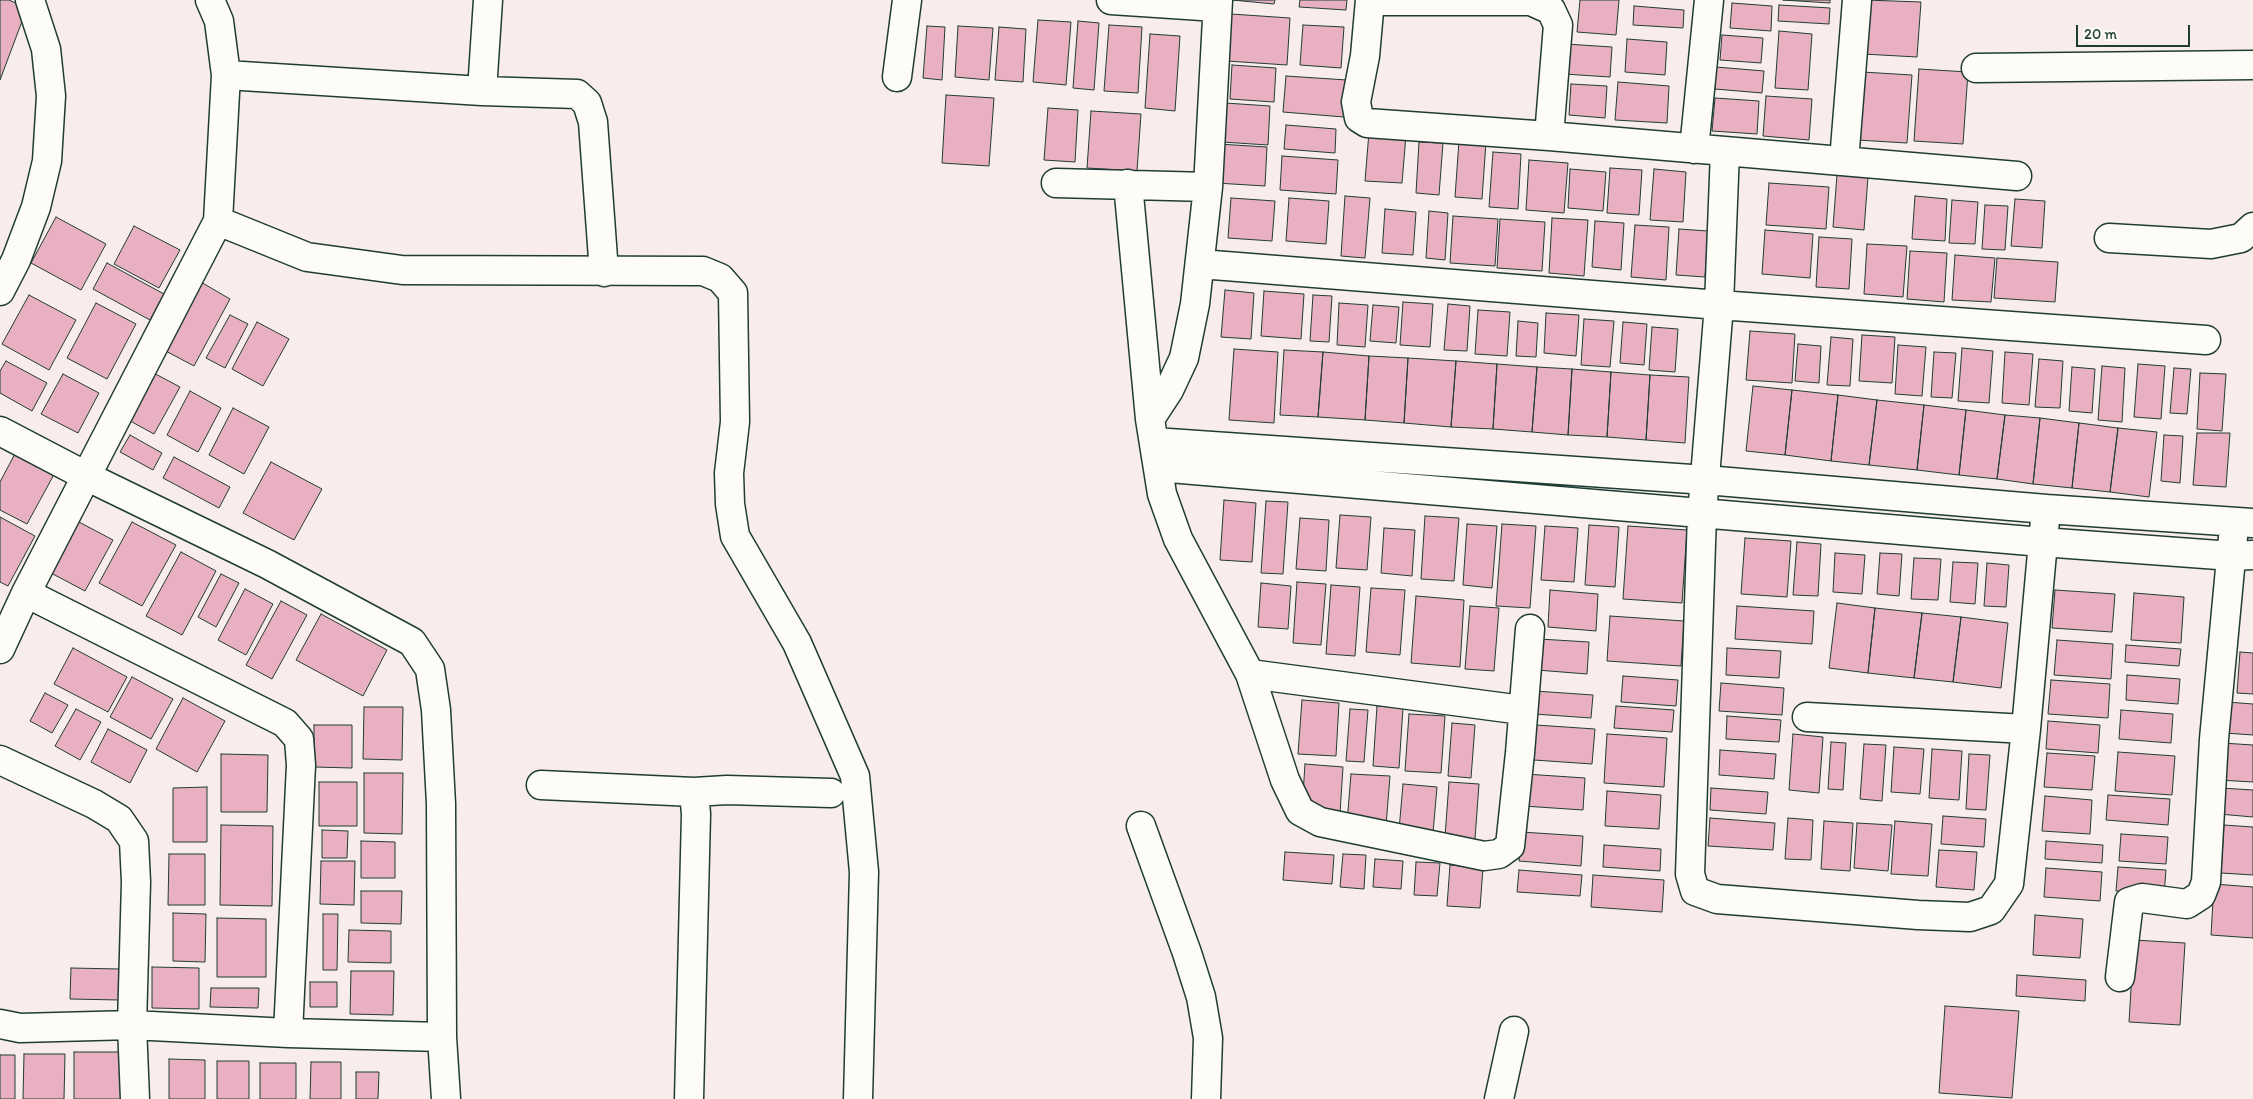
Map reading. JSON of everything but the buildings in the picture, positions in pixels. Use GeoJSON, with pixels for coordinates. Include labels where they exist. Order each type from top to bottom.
{"type":"FeatureCollection","features":[{"type":"Feature","properties":{"kind":"street"},"geometry":{"type":"LineString","coordinates":[[0,291],[8,256],[36,207],[47,161],[51,96],[46,49],[30,0]]}},
{"type":"Feature","properties":{"kind":"street"},"geometry":{"type":"LineString","coordinates":[[0,649],[26,592],[218,221],[226,75],[219,21],[210,0]]}},
{"type":"Feature","properties":{"kind":"street"},"geometry":{"type":"LineString","coordinates":[[482,91],[488,0]]}},
{"type":"Feature","properties":{"kind":"street"},"geometry":{"type":"LineString","coordinates":[[897,77],[907,0]]}},
{"type":"Feature","properties":{"kind":"street"},"geometry":{"type":"LineString","coordinates":[[1111,0],[1217,4],[1208,187],[1195,304],[1184,358],[1169,390],[1154,443]]}},
{"type":"Feature","properties":{"kind":"street"},"geometry":{"type":"LineString","coordinates":[[1549,136],[1558,25],[1551,10],[1531,1],[1370,0],[1365,56],[1356,102],[1359,118],[1367,123],[1549,136],[2017,176]]}},
{"type":"Feature","properties":{"kind":"street"},"geometry":{"type":"LineString","coordinates":[[1694,149],[1709,0]]}},
{"type":"Feature","properties":{"kind":"street"},"geometry":{"type":"LineString","coordinates":[[1844,161],[1857,0]]}},
{"type":"Feature","properties":{"kind":"street"},"geometry":{"type":"LineString","coordinates":[[1976,68],[2253,65]]}},
{"type":"Feature","properties":{"kind":"street"},"geometry":{"type":"LineString","coordinates":[[226,75],[482,91],[578,94],[587,103],[593,122],[604,272]]}},
{"type":"Feature","properties":{"kind":"street"},"geometry":{"type":"LineString","coordinates":[[1726,151],[1719,306],[1702,514],[1690,874],[1695,891],[1718,899],[1918,915],[1970,917],[1991,910],[2009,884],[2026,729],[2046,509]]}},
{"type":"Feature","properties":{"kind":"street"},"geometry":{"type":"LineString","coordinates":[[1056,183],[1208,187]]}},
{"type":"Feature","properties":{"kind":"street"},"geometry":{"type":"LineString","coordinates":[[1128,184],[1154,443],[1162,494],[1178,539],[1250,674],[1285,780],[1300,811],[1320,822],[1484,856],[1499,854],[1510,846],[1530,629]]}},
{"type":"Feature","properties":{"kind":"street"},"geometry":{"type":"LineString","coordinates":[[218,221],[307,257],[402,270],[703,271],[720,278],[733,293],[735,422],[729,474],[730,504],[735,536],[797,643],[855,776],[864,872],[858,1099]]}},
{"type":"Feature","properties":{"kind":"street"},"geometry":{"type":"LineString","coordinates":[[2109,238],[2211,244],[2241,238],[2253,227]]}},
{"type":"Feature","properties":{"kind":"street"},"geometry":{"type":"LineString","coordinates":[[1200,264],[1719,306],[2206,340]]}},
{"type":"Feature","properties":{"kind":"street"},"geometry":{"type":"LineString","coordinates":[[0,431],[86,476],[267,564],[412,642],[430,669],[436,710],[440,804],[442,1037],[446,1099]]}},
{"type":"Feature","properties":{"kind":"street"},"geometry":{"type":"LineString","coordinates":[[1154,443],[1706,480],[2046,509],[2243,522],[2242,556],[2214,739],[2206,882],[2201,894],[2187,904],[2142,898],[2129,902],[2120,977]]}},
{"type":"Feature","properties":{"kind":"street"},"geometry":{"type":"LineString","coordinates":[[1154,443],[1702,514],[2042,542],[2242,556]]}},
{"type":"Feature","properties":{"kind":"street"},"geometry":{"type":"LineString","coordinates":[[26,592],[285,723],[299,740],[301,765],[288,1033]]}},
{"type":"Feature","properties":{"kind":"street"},"geometry":{"type":"LineString","coordinates":[[1250,674],[1522,710]]}},
{"type":"Feature","properties":{"kind":"street"},"geometry":{"type":"LineString","coordinates":[[1807,717],[2026,729]]}},
{"type":"Feature","properties":{"kind":"street"},"geometry":{"type":"LineString","coordinates":[[0,760],[94,804],[119,819],[134,841],[136,882],[132,1025],[135,1099]]}},
{"type":"Feature","properties":{"kind":"street"},"geometry":{"type":"LineString","coordinates":[[540,785],[694,792],[727,790],[830,793]]}},
{"type":"Feature","properties":{"kind":"street"},"geometry":{"type":"LineString","coordinates":[[689,1099],[696,814],[694,792]]}},
{"type":"Feature","properties":{"kind":"street"},"geometry":{"type":"LineString","coordinates":[[1141,826],[1201,997],[1208,1038],[1206,1099]]}},
{"type":"Feature","properties":{"kind":"street"},"geometry":{"type":"LineString","coordinates":[[0,1024],[20,1028],[132,1025],[288,1033],[442,1037]]}},
{"type":"Feature","properties":{"kind":"street"},"geometry":{"type":"LineString","coordinates":[[1499,1099],[1514,1031]]}}]}
